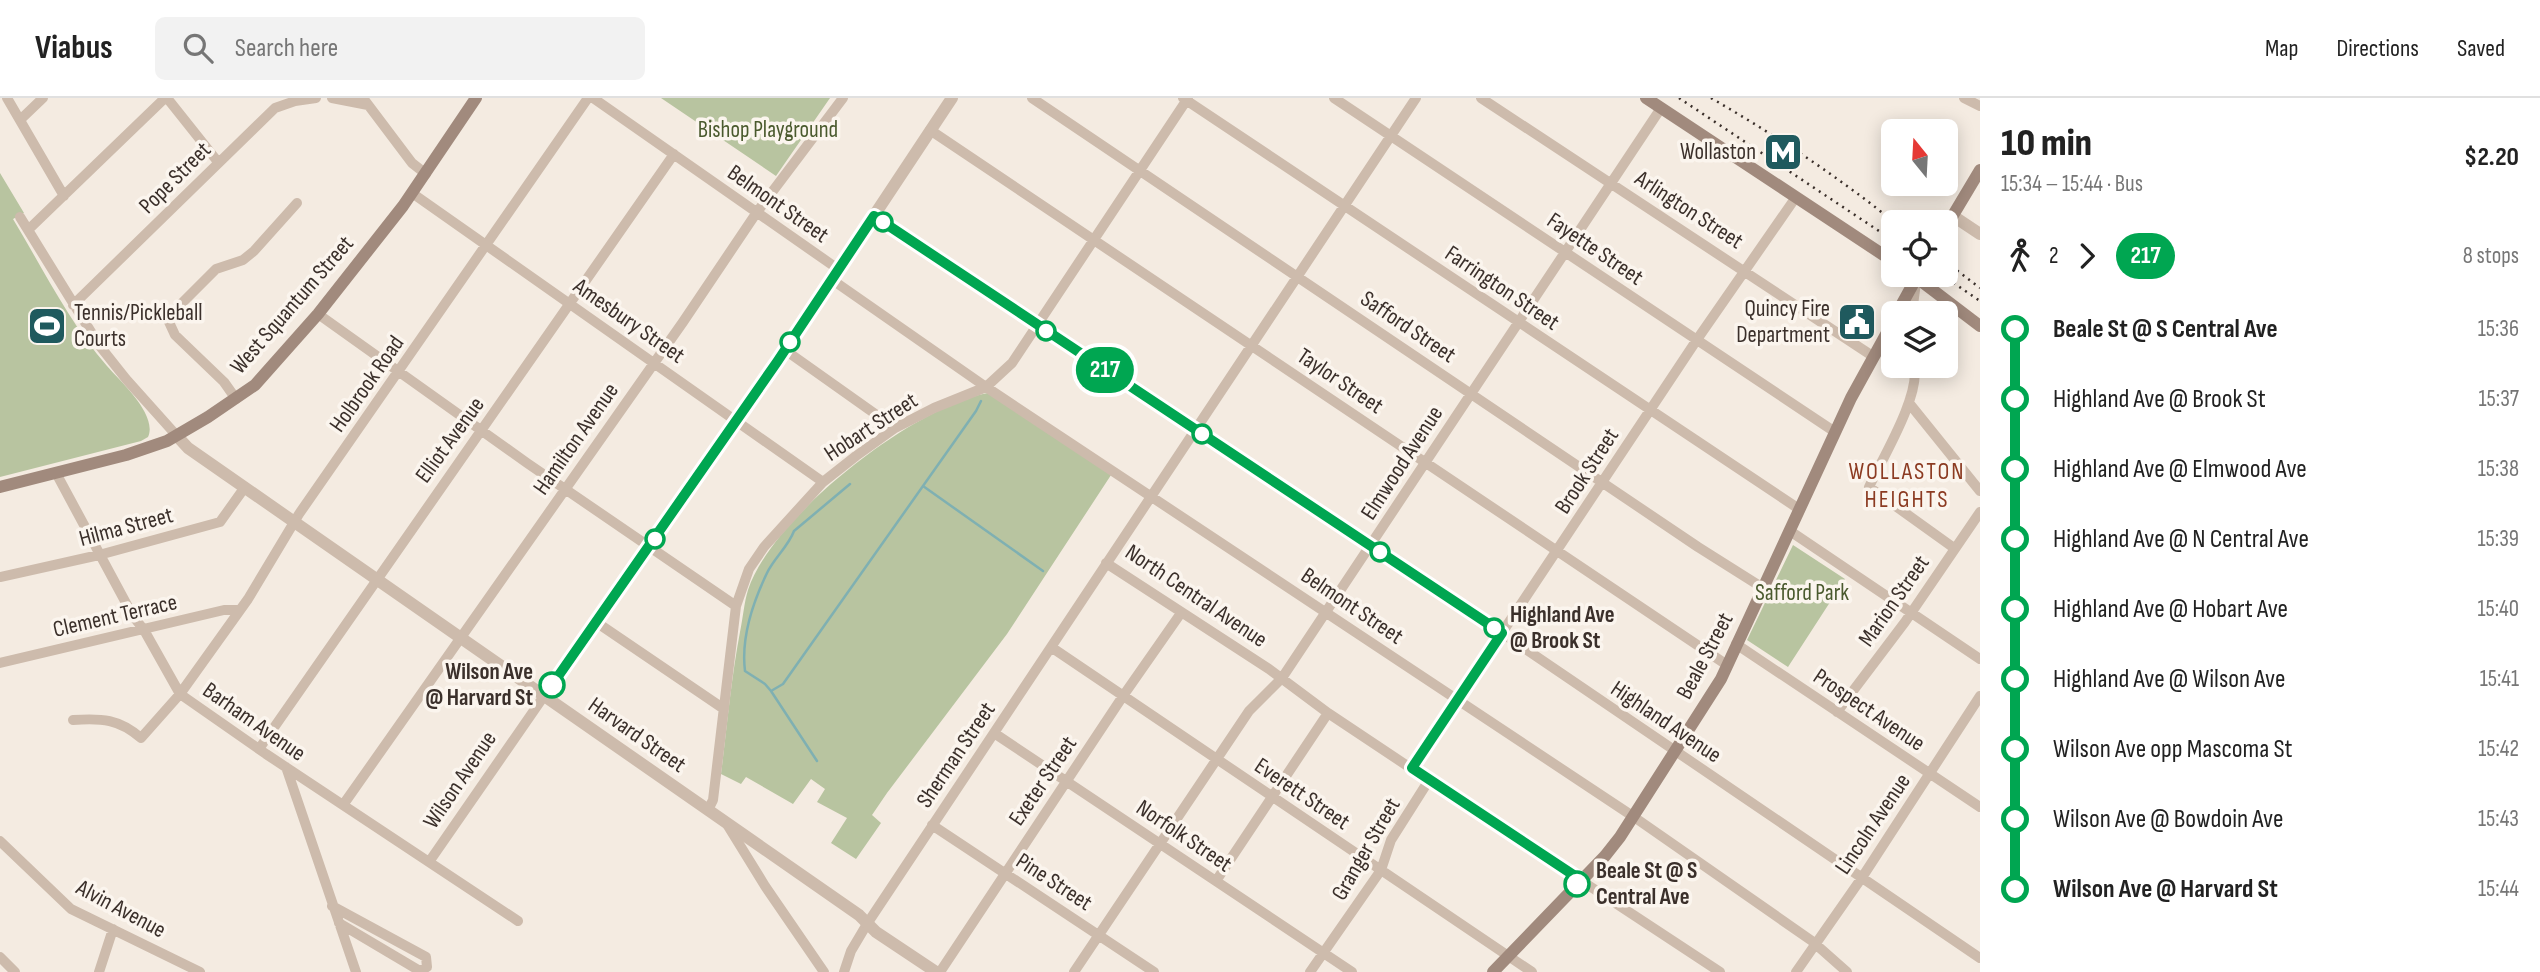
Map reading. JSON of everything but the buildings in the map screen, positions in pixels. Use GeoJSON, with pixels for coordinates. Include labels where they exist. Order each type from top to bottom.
{"type":"FeatureCollection","features":[{"type":"Feature","properties":{"kind":"main road"},"geometry":{"type":"LineString","coordinates":[[1646,98],[1881,253]]}},
{"type":"Feature","properties":{"kind":"main road","name":"West Squantum Street"},"geometry":{"type":"LineString","coordinates":[[0,487],[133,453],[177,436],[236,399],[270,370],[318,314],[426,174],[471,101]]}},
{"type":"Feature","properties":{"kind":"main road"},"geometry":{"type":"LineString","coordinates":[[1956,210],[1980,170]]}},
{"type":"Feature","properties":{"kind":"main road"},"geometry":{"type":"LineString","coordinates":[[1930,287],[1980,327]]}},
{"type":"Feature","properties":{"kind":"main road","name":"Beale Street"},"geometry":{"type":"LineString","coordinates":[[1493,972],[1605,856],[1634,817],[1721,679],[1835,432],[1881,344]]}},
{"type":"Feature","properties":{"kind":"street"},"geometry":{"type":"LineString","coordinates":[[8,98],[64,196]]}},
{"type":"Feature","properties":{"kind":"street"},"geometry":{"type":"LineString","coordinates":[[20,120],[43,98]]}},
{"type":"Feature","properties":{"kind":"street"},"geometry":{"type":"LineString","coordinates":[[28,230],[166,98],[218,162]]}},
{"type":"Feature","properties":{"kind":"street"},"geometry":{"type":"LineString","coordinates":[[267,98],[275,108]]}},
{"type":"Feature","properties":{"kind":"street","name":"Pope Street"},"geometry":{"type":"LineString","coordinates":[[73,305],[275,108],[316,98]]}},
{"type":"Feature","properties":{"kind":"street"},"geometry":{"type":"LineString","coordinates":[[332,98],[366,101],[412,163],[426,174]]}},
{"type":"Feature","properties":{"kind":"street","name":"Belmont Street"},"geometry":{"type":"LineString","coordinates":[[590,98],[757,212],[986,387],[1634,817],[1815,944],[1847,972]]}},
{"type":"Feature","properties":{"kind":"street","name":"Holbrook Road"},"geometry":{"type":"LineString","coordinates":[[73,720],[122,723],[141,738],[180,694],[239,610],[294,522],[590,98]]}},
{"type":"Feature","properties":{"kind":"street","name":"Hamilton Avenue"},"geometry":{"type":"LineString","coordinates":[[343,805],[683,323],[757,212],[843,98]]}},
{"type":"Feature","properties":{"kind":"street","name":"Wilson Avenue"},"geometry":{"type":"LineString","coordinates":[[429,862],[785,351],[952,98]]}},
{"type":"Feature","properties":{"kind":"street","name":"Safford Street"},"geometry":{"type":"LineString","coordinates":[[1032,98],[1602,483],[1763,587]]}},
{"type":"Feature","properties":{"kind":"street","name":"Fayette Street"},"geometry":{"type":"LineString","coordinates":[[1334,98],[1835,432]]}},
{"type":"Feature","properties":{"kind":"street","name":"North Central Avenue"},"geometry":{"type":"LineString","coordinates":[[1416,98],[1106,563],[1720,972]]}},
{"type":"Feature","properties":{"kind":"street","name":"Arlington Street"},"geometry":{"type":"LineString","coordinates":[[1481,98],[1874,357]]}},
{"type":"Feature","properties":{"kind":"street"},"geometry":{"type":"LineString","coordinates":[[1964,98],[1980,106]]}},
{"type":"Feature","properties":{"kind":"street","name":"Hobart Street"},"geometry":{"type":"LineString","coordinates":[[708,810],[713,800],[736,606],[749,569],[764,547],[823,482],[895,428],[934,408],[986,387],[1012,363],[1186,99]]}},
{"type":"Feature","properties":{"kind":"street","name":"Farrington Street"},"geometry":{"type":"LineString","coordinates":[[1186,99],[1799,509]]}},
{"type":"Feature","properties":{"kind":"street","name":"Elmwood Avenue"},"geometry":{"type":"LineString","coordinates":[[1074,972],[1249,711],[1282,678],[1661,108]]}},
{"type":"Feature","properties":{"kind":"street","name":"Taylor Street"},"geometry":{"type":"LineString","coordinates":[[930,130],[1727,665]]}},
{"type":"Feature","properties":{"kind":"street","name":"Elliot Avenue"},"geometry":{"type":"LineString","coordinates":[[259,749],[674,154]]}},
{"type":"Feature","properties":{"kind":"street","name":"Amesbury Street"},"geometry":{"type":"LineString","coordinates":[[412,193],[823,482]]}},
{"type":"Feature","properties":{"kind":"street","name":"Brook Street"},"geometry":{"type":"LineString","coordinates":[[1412,768],[1696,341],[1796,197]]}},
{"type":"Feature","properties":{"kind":"street"},"geometry":{"type":"LineString","coordinates":[[236,399],[224,382],[175,335],[169,322],[170,315],[216,269],[243,260],[254,251],[297,203]]}},
{"type":"Feature","properties":{"kind":"street","name":"Highland Avenue"},"geometry":{"type":"LineString","coordinates":[[874,216],[1502,633],[1980,958]]}},
{"type":"Feature","properties":{"kind":"street"},"geometry":{"type":"LineString","coordinates":[[20,217],[73,305],[121,374],[177,436]]}},
{"type":"Feature","properties":{"kind":"street"},"geometry":{"type":"LineString","coordinates":[[1958,225],[1980,234]]}},
{"type":"Feature","properties":{"kind":"street"},"geometry":{"type":"LineString","coordinates":[[318,314],[736,606]]}},
{"type":"Feature","properties":{"kind":"street"},"geometry":{"type":"LineString","coordinates":[[785,351],[895,428]]}},
{"type":"Feature","properties":{"kind":"street"},"geometry":{"type":"LineString","coordinates":[[1914,378],[1909,403],[1869,487],[1954,548]]}},
{"type":"Feature","properties":{"kind":"street"},"geometry":{"type":"LineString","coordinates":[[1909,403],[1980,491]]}},
{"type":"Feature","properties":{"kind":"street","name":"Harvard Street"},"geometry":{"type":"LineString","coordinates":[[177,436],[187,447],[859,915],[876,932],[938,972]]}},
{"type":"Feature","properties":{"kind":"street","name":"Barham Avenue"},"geometry":{"type":"LineString","coordinates":[[56,473],[133,616],[144,630],[180,694],[286,768],[518,921]]}},
{"type":"Feature","properties":{"kind":"street","name":"Hilma Street"},"geometry":{"type":"LineString","coordinates":[[0,577],[101,554],[220,522],[245,487]]}},
{"type":"Feature","properties":{"kind":"street","name":"Marion Street"},"geometry":{"type":"LineString","coordinates":[[1837,712],[1980,512]]}},
{"type":"Feature","properties":{"kind":"street"},"geometry":{"type":"LineString","coordinates":[[1790,531],[1980,659]]}},
{"type":"Feature","properties":{"kind":"street","name":"Sherman Street"},"geometry":{"type":"LineString","coordinates":[[844,972],[851,951],[867,924],[1106,563]]}},
{"type":"Feature","properties":{"kind":"street","name":"Clement Terrace"},"geometry":{"type":"LineString","coordinates":[[0,663],[224,610],[239,610]]}},
{"type":"Feature","properties":{"kind":"street","name":"Exeter Street"},"geometry":{"type":"LineString","coordinates":[[938,972],[1181,613]]}},
{"type":"Feature","properties":{"kind":"street"},"geometry":{"type":"LineString","coordinates":[[596,622],[724,709]]}},
{"type":"Feature","properties":{"kind":"street","name":"Prospect Avenue"},"geometry":{"type":"LineString","coordinates":[[1736,644],[1980,807]]}},
{"type":"Feature","properties":{"kind":"street","name":"Everett Street"},"geometry":{"type":"LineString","coordinates":[[1051,647],[1532,972]]}},
{"type":"Feature","properties":{"kind":"street","name":"Lincoln Avenue"},"geometry":{"type":"LineString","coordinates":[[1796,972],[1980,696]]}},
{"type":"Feature","properties":{"kind":"street"},"geometry":{"type":"LineString","coordinates":[[1216,881],[1328,713]]}},
{"type":"Feature","properties":{"kind":"street","name":"Norfolk Street"},"geometry":{"type":"LineString","coordinates":[[994,733],[1352,972]]}},
{"type":"Feature","properties":{"kind":"street"},"geometry":{"type":"LineString","coordinates":[[286,768],[356,972]]}},
{"type":"Feature","properties":{"kind":"street","name":"Granger Street"},"geometry":{"type":"LineString","coordinates":[[1311,972],[1381,870],[1391,840],[1429,780]]}},
{"type":"Feature","properties":{"kind":"street"},"geometry":{"type":"LineString","coordinates":[[727,824],[765,887],[824,972]]}},
{"type":"Feature","properties":{"kind":"street","name":"Pine Street"},"geometry":{"type":"LineString","coordinates":[[932,825],[1154,972]]}},
{"type":"Feature","properties":{"kind":"street","name":"Alvin Avenue"},"geometry":{"type":"LineString","coordinates":[[0,841],[71,909],[194,970]]}},
{"type":"Feature","properties":{"kind":"street"},"geometry":{"type":"LineString","coordinates":[[332,906],[426,957],[427,967],[419,971],[339,923]]}},
{"type":"Feature","properties":{"kind":"street"},"geometry":{"type":"LineString","coordinates":[[99,972],[113,929]]}},
{"type":"Feature","properties":{"kind":"street"},"geometry":{"type":"LineString","coordinates":[[0,957],[15,972]]}},
{"type":"Feature","properties":{"kind":"green space","name":"Bishop Playground"},"geometry":{"type":"Polygon","coordinates":[[[661,98],[830,98],[776,176],[661,98]]]}},
{"type":"Feature","properties":{"kind":"green space"},"geometry":{"type":"Polygon","coordinates":[[[0,173],[24,213],[13,219],[46,276],[94,350],[143,409],[150,428],[148,437],[141,441],[0,477],[0,173]]]}},
{"type":"Feature","properties":{"kind":"green space"},"geometry":{"type":"Polygon","coordinates":[[[994,392],[1113,472],[1007,634],[872,815],[881,823],[856,859],[831,843],[847,818],[817,802],[825,789],[811,779],[793,804],[746,777],[741,784],[721,774],[734,667],[748,590],[762,561],[786,529],[816,497],[852,467],[927,417],[963,400],[994,392]]]}},
{"type":"Feature","properties":{"kind":"green space","name":"Safford Park"},"geometry":{"type":"Polygon","coordinates":[[[1793,545],[1845,579],[1788,667],[1747,640],[1793,545]]]}},
{"type":"Feature","properties":{"kind":"waterway"},"geometry":{"type":"LineString","coordinates":[[850,484],[794,531],[770,568],[757,596],[749,621],[745,671],[771,691],[783,684],[981,401]]}},
{"type":"Feature","properties":{"kind":"waterway"},"geometry":{"type":"LineString","coordinates":[[923,486],[1043,571]]}},
{"type":"Feature","properties":{"kind":"waterway"},"geometry":{"type":"LineString","coordinates":[[771,691],[817,761]]}},
{"type":"Feature","properties":{"kind":"railway"},"geometry":{"type":"LineString","coordinates":[[1679,98],[1881,232]]}},
{"type":"Feature","properties":{"kind":"railway"},"geometry":{"type":"LineString","coordinates":[[1711,98],[1805,157],[1881,212]]}},
{"type":"Feature","properties":{"kind":"railway"},"geometry":{"type":"LineString","coordinates":[[1958,271],[1980,288]]}},
{"type":"Feature","properties":{"kind":"railway"},"geometry":{"type":"LineString","coordinates":[[1958,286],[1980,301]]}},
{"type":"Feature","properties":{"kind":"bus line","name":"217"},"geometry":{"type":"LineString","coordinates":[[552,685],[777,362],[874,216],[1502,633],[1412,768],[1581,880],[1577,884]]}},
{"type":"Feature","properties":{"kind":"place","name":"Wollaston"},"geometry":{"type":"Point","coordinates":[1783,152]}},
{"type":"Feature","properties":{"kind":"place","name":"Quincy Fire Department"},"geometry":{"type":"Point","coordinates":[1857,322]}},
{"type":"Feature","properties":{"kind":"place","name":"Tennis/Pickleball Courts"},"geometry":{"type":"Point","coordinates":[47,326]}},
{"type":"Feature","properties":{"kind":"place","name":"Highland Ave @ Brook St"},"geometry":{"type":"Point","coordinates":[1494,628]}},
{"type":"Feature","properties":{"kind":"place","name":"Wilson Ave @ Harvard St"},"geometry":{"type":"Point","coordinates":[552,685]}},
{"type":"Feature","properties":{"kind":"place","name":"Beale St @ S Central Ave"},"geometry":{"type":"Point","coordinates":[1577,884]}},
{"type":"Feature","properties":{"kind":"district","name":"WOLLASTON HEIGHTS"},"geometry":{"type":"Point","coordinates":[1907,485]}}]}
